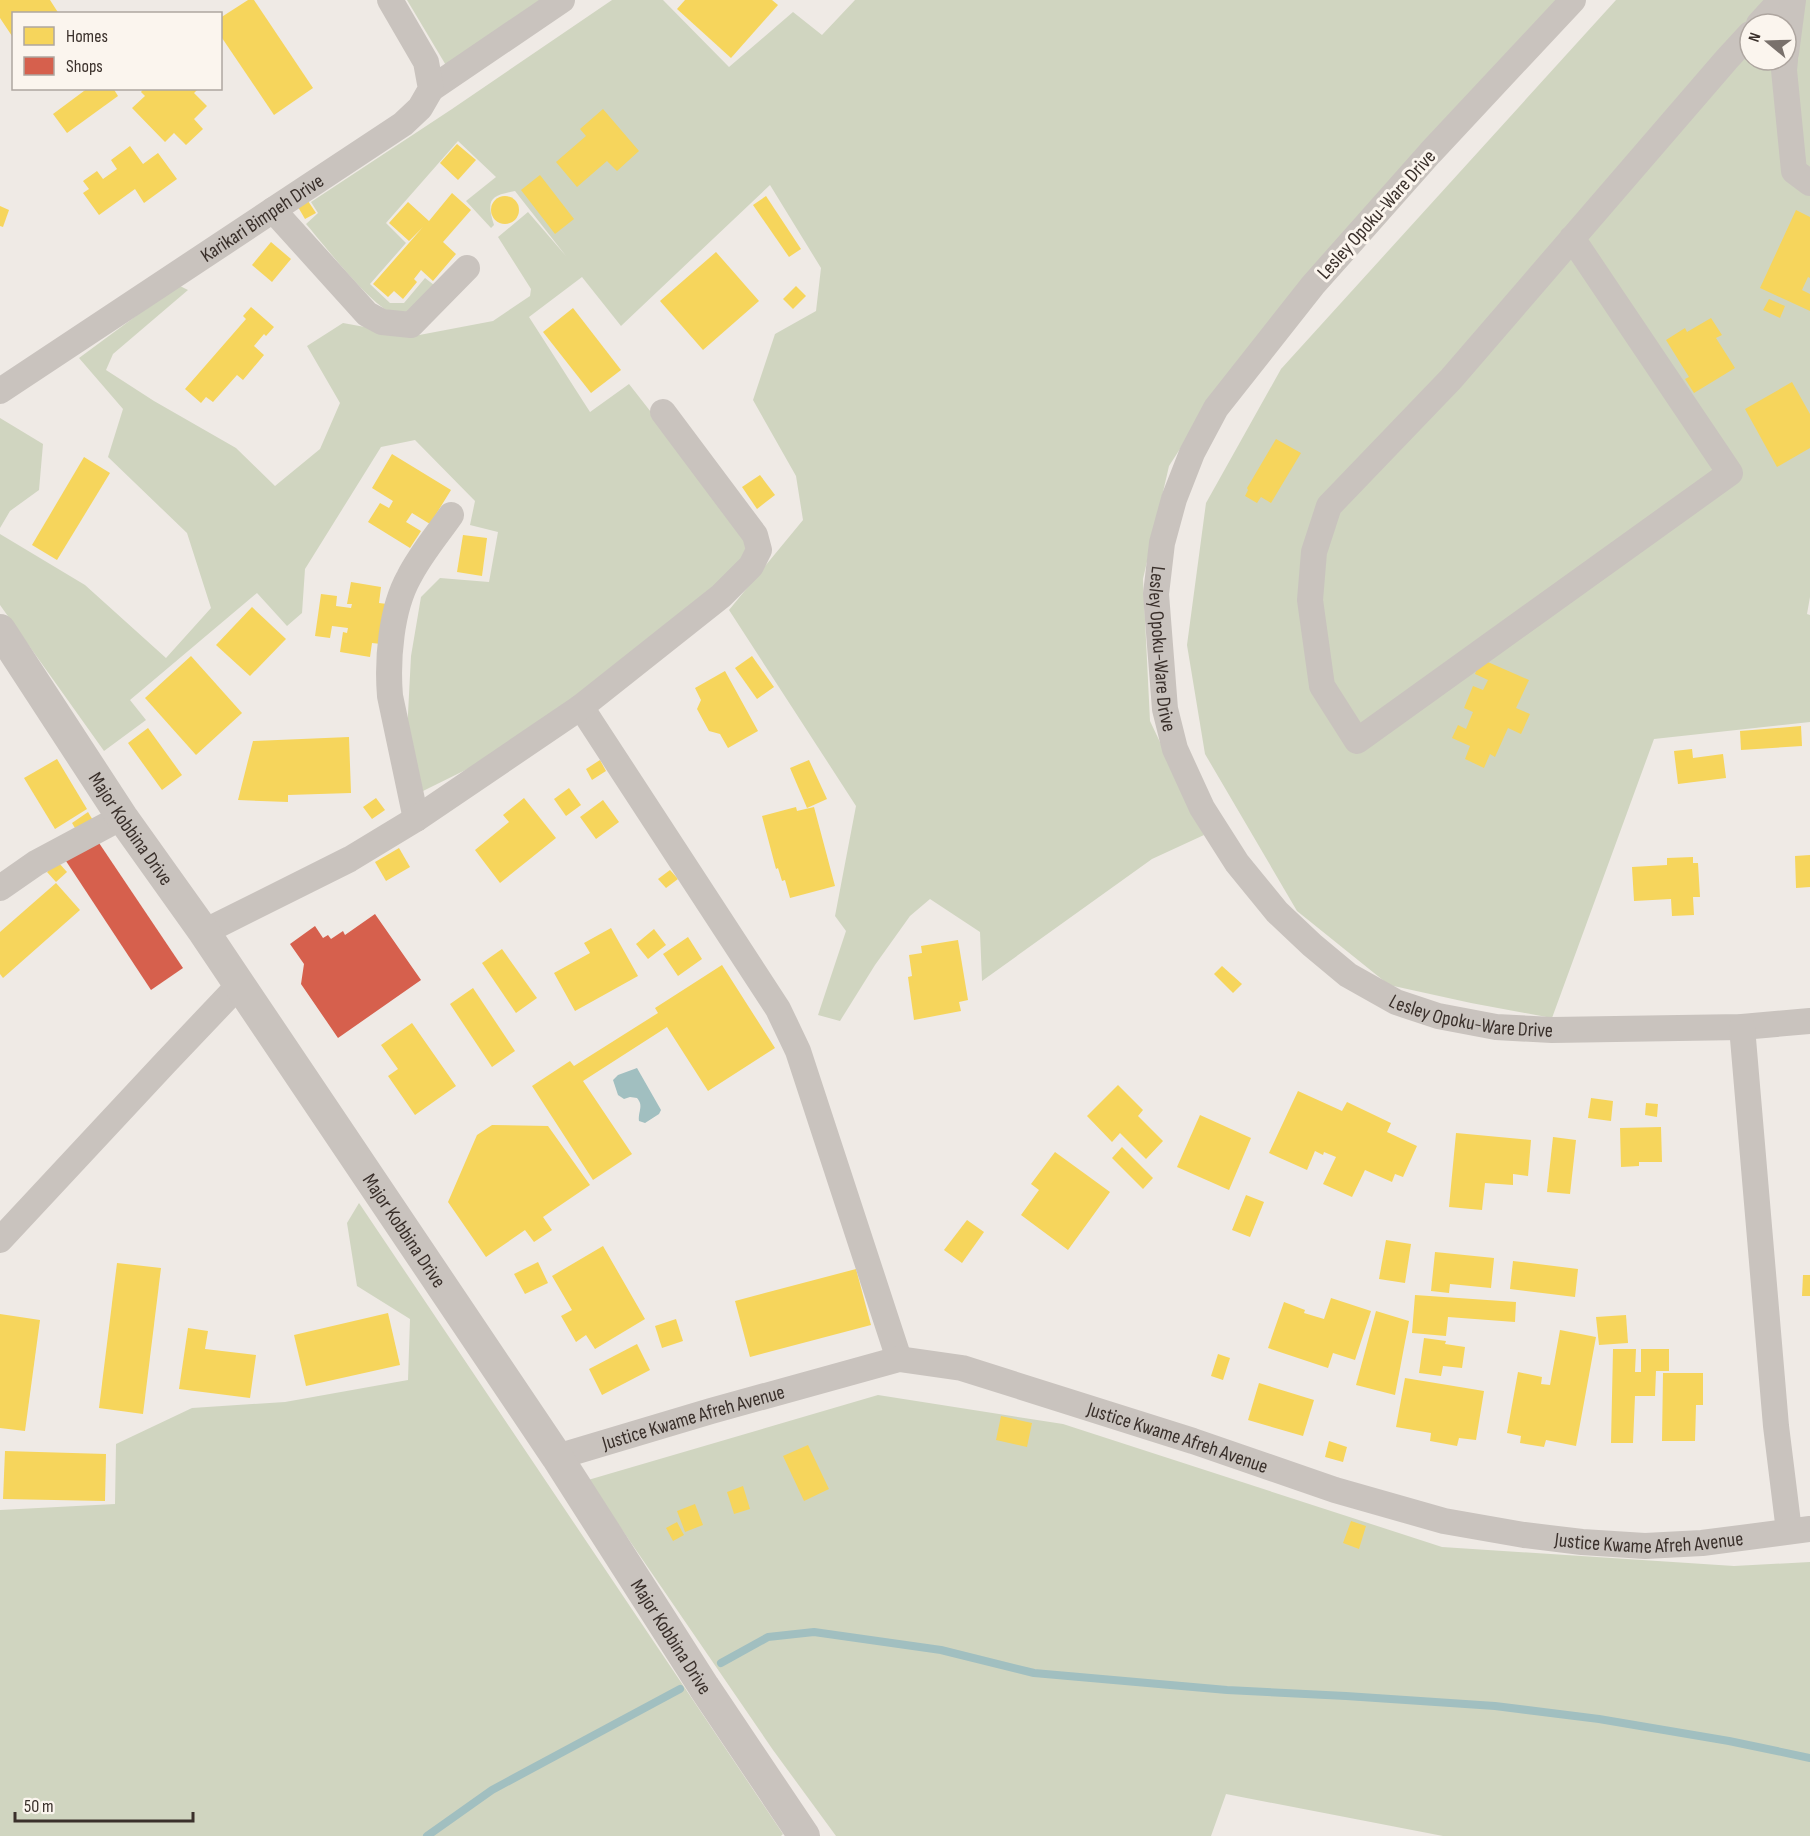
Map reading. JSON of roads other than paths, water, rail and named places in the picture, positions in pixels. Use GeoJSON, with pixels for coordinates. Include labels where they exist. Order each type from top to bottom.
{"type":"FeatureCollection","features":[{"type":"Feature","properties":{"kind":"street"},"geometry":{"type":"LineString","coordinates":[[390,0],[426,62],[431,89],[562,0]]}},
{"type":"Feature","properties":{"kind":"street","name":"Lesley Opoku-Ware Drive"},"geometry":{"type":"LineString","coordinates":[[1573,0],[1430,153],[1313,285],[1216,408],[1192,453],[1174,499],[1162,543],[1156,594],[1165,709],[1175,749],[1202,808],[1237,863],[1277,912],[1312,945],[1348,975],[1396,1002],[1438,1016],[1496,1027],[1552,1030],[1742,1027],[1810,1021]]}},
{"type":"Feature","properties":{"kind":"street"},"geometry":{"type":"LineString","coordinates":[[1770,12],[1781,0]]}},
{"type":"Feature","properties":{"kind":"street"},"geometry":{"type":"LineString","coordinates":[[1572,238],[1730,473],[1357,741],[1322,686],[1310,600],[1314,552],[1329,506],[1451,379],[1572,238],[1738,48]]}},
{"type":"Feature","properties":{"kind":"street"},"geometry":{"type":"LineString","coordinates":[[1784,72],[1794,171],[1810,183]]}},
{"type":"Feature","properties":{"kind":"street","name":"Karikari Bimpeh Drive"},"geometry":{"type":"LineString","coordinates":[[0,391],[403,124],[420,108],[431,89]]}},
{"type":"Feature","properties":{"kind":"street"},"geometry":{"type":"LineString","coordinates":[[273,210],[367,314],[382,322],[411,325],[467,268]]}},
{"type":"Feature","properties":{"kind":"street"},"geometry":{"type":"LineString","coordinates":[[204,932],[350,860],[417,819],[581,707],[720,596],[751,566],[759,550],[755,535],[663,412]]}},
{"type":"Feature","properties":{"kind":"street"},"geometry":{"type":"LineString","coordinates":[[417,819],[390,696],[388,676],[391,641],[399,602],[408,577],[451,515]]}},
{"type":"Feature","properties":{"kind":"street","name":"Major Kobbina Drive"},"geometry":{"type":"LineString","coordinates":[[0,630],[122,817],[204,932],[557,1457],[704,1687],[804,1836]]}},
{"type":"Feature","properties":{"kind":"street"},"geometry":{"type":"LineString","coordinates":[[581,707],[778,1009],[798,1051],[899,1359]]}},
{"type":"Feature","properties":{"kind":"street"},"geometry":{"type":"LineString","coordinates":[[0,888],[36,863],[122,817]]}},
{"type":"Feature","properties":{"kind":"street"},"geometry":{"type":"LineString","coordinates":[[0,1240],[239,985]]}},
{"type":"Feature","properties":{"kind":"street"},"geometry":{"type":"LineString","coordinates":[[1742,1027],[1776,1426],[1799,1530]]}},
{"type":"Feature","properties":{"kind":"street","name":"Justice Kwame Afreh Avenue"},"geometry":{"type":"LineString","coordinates":[[557,1457],[899,1359],[962,1368],[1182,1438],[1335,1490],[1444,1521],[1524,1535],[1646,1546],[1702,1543],[1799,1530]]}},
{"type":"Feature","properties":{"kind":"water"},"geometry":{"type":"Polygon","coordinates":[[[637,1068],[661,1110],[659,1114],[645,1123],[639,1121],[640,1106],[637,1098],[624,1099],[618,1095],[613,1080],[618,1075],[637,1068]]]}},
{"type":"Feature","properties":{"kind":"waterway"},"geometry":{"type":"LineString","coordinates":[[721,1663],[768,1637],[814,1632],[941,1650],[1034,1673],[1227,1690],[1495,1706],[1599,1719],[1729,1741],[1810,1758]]}},
{"type":"Feature","properties":{"kind":"waterway"},"geometry":{"type":"LineString","coordinates":[[427,1836],[492,1790],[680,1689]]}}]}
